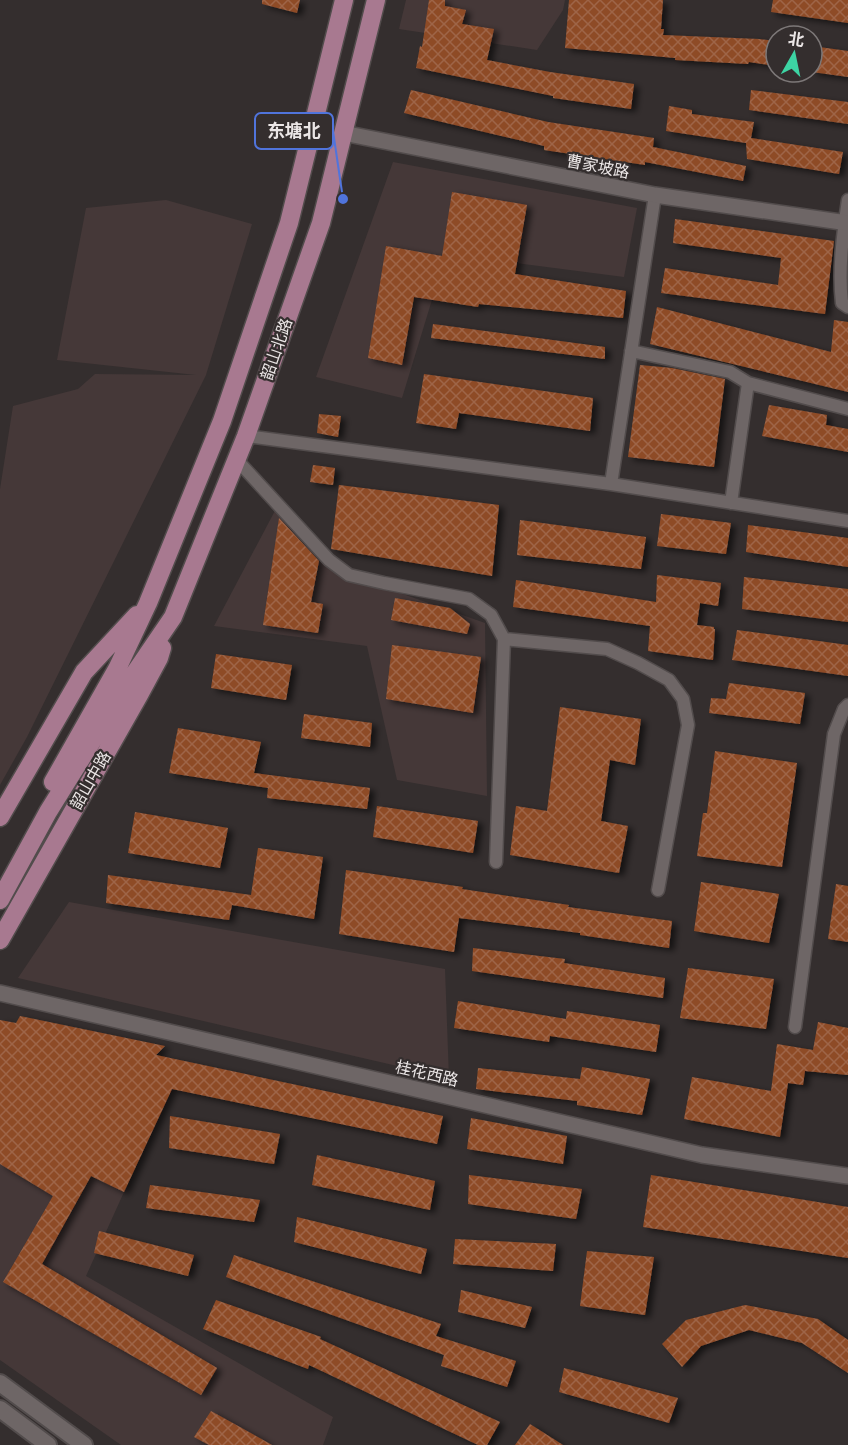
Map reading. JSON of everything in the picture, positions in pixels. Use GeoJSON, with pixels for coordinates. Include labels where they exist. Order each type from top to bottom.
{"type":"FeatureCollection","features":[{"type":"Feature","properties":{"kind":"main road","name":"韶山北路"},"geometry":{"type":"LineString","coordinates":[[124,674],[148,603],[222,421],[289,224],[344,0]]}},
{"type":"Feature","properties":{"kind":"main road","name":"韶山北路"},"geometry":{"type":"LineString","coordinates":[[124,674],[173,617],[246,436],[321,223],[376,0]]}},
{"type":"Feature","properties":{"kind":"main road"},"geometry":{"type":"LineString","coordinates":[[0,817],[84,672],[148,603]]}},
{"type":"Feature","properties":{"kind":"main road","name":"韶山中路"},"geometry":{"type":"LineString","coordinates":[[0,940],[159,658],[173,617]]}},
{"type":"Feature","properties":{"kind":"main road","name":"韶山中路"},"geometry":{"type":"LineString","coordinates":[[0,878],[124,674]]}},
{"type":"Feature","properties":{"kind":"main road","name":"韶山中路"},"geometry":{"type":"LineString","coordinates":[[0,900],[124,674]]}},
{"type":"Feature","properties":{"kind":"main road"},"geometry":{"type":"LineString","coordinates":[[0,1383],[84,1445]]}},
{"type":"Feature","properties":{"kind":"main road"},"geometry":{"type":"LineString","coordinates":[[0,1409],[48,1445]]}},
{"type":"Feature","properties":{"kind":"street","name":"曹家坡路"},"geometry":{"type":"LineString","coordinates":[[343,133],[655,195],[846,223]]}},
{"type":"Feature","properties":{"kind":"street"},"geometry":{"type":"LineString","coordinates":[[611,484],[655,195]]}},
{"type":"Feature","properties":{"kind":"street"},"geometry":{"type":"LineString","coordinates":[[848,200],[840,290],[842,303],[848,307]]}},
{"type":"Feature","properties":{"kind":"street"},"geometry":{"type":"LineString","coordinates":[[631,351],[730,372],[748,383],[848,409]]}},
{"type":"Feature","properties":{"kind":"street"},"geometry":{"type":"LineString","coordinates":[[731,503],[748,383]]}},
{"type":"Feature","properties":{"kind":"street"},"geometry":{"type":"LineString","coordinates":[[246,436],[611,484],[848,520]]}},
{"type":"Feature","properties":{"kind":"street"},"geometry":{"type":"LineString","coordinates":[[236,459],[329,560],[349,575],[384,584],[469,599],[491,615],[504,639],[496,862]]}},
{"type":"Feature","properties":{"kind":"street"},"geometry":{"type":"LineString","coordinates":[[504,639],[607,649],[669,681],[683,699],[688,725],[658,890]]}},
{"type":"Feature","properties":{"kind":"street"},"geometry":{"type":"LineString","coordinates":[[795,1027],[834,734],[844,709],[848,705]]}},
{"type":"Feature","properties":{"kind":"street","name":"桂花西路"},"geometry":{"type":"LineString","coordinates":[[0,993],[702,1155],[848,1176]]}},
{"type":"Feature","properties":{"kind":"shaded area"},"geometry":{"type":"Polygon","coordinates":[[[406,0],[565,0],[563,10],[537,50],[399,29],[406,0]]]}},
{"type":"Feature","properties":{"kind":"shaded area"},"geometry":{"type":"Polygon","coordinates":[[[393,162],[637,208],[624,277],[446,254],[402,398],[316,377],[393,162]]]}},
{"type":"Feature","properties":{"kind":"shaded area"},"geometry":{"type":"Polygon","coordinates":[[[166,200],[252,224],[206,375],[27,737],[0,785],[0,489],[13,406],[78,389],[95,374],[196,375],[57,360],[86,208],[166,200]]]}},
{"type":"Feature","properties":{"kind":"shaded area"},"geometry":{"type":"Polygon","coordinates":[[[278,505],[349,575],[485,623],[487,796],[397,780],[367,646],[214,626],[278,505]]]}},
{"type":"Feature","properties":{"kind":"shaded area"},"geometry":{"type":"Polygon","coordinates":[[[69,902],[445,969],[449,1078],[18,978],[69,902]]]}},
{"type":"Feature","properties":{"kind":"shaded area"},"geometry":{"type":"Polygon","coordinates":[[[0,1130],[124,1192],[86,1276],[333,1417],[323,1445],[121,1445],[0,1360],[0,1130]]]}},
{"type":"Feature","properties":{"kind":"building"},"geometry":{"type":"Polygon","coordinates":[[[262,0],[300,0],[297,13],[262,4],[262,0]]]}},
{"type":"Feature","properties":{"kind":"building"},"geometry":{"type":"Polygon","coordinates":[[[429,0],[445,0],[445,6],[466,10],[462,24],[494,29],[487,60],[634,84],[631,109],[553,98],[553,96],[416,68],[420,46],[422,47],[429,0]]]}},
{"type":"Feature","properties":{"kind":"building"},"geometry":{"type":"Polygon","coordinates":[[[569,0],[663,0],[661,29],[664,29],[663,35],[764,40],[764,64],[675,60],[675,58],[565,48],[569,0]]]}},
{"type":"Feature","properties":{"kind":"building"},"geometry":{"type":"Polygon","coordinates":[[[773,0],[848,0],[848,23],[771,12],[773,0]]]}},
{"type":"Feature","properties":{"kind":"building"},"geometry":{"type":"Polygon","coordinates":[[[824,48],[848,51],[848,77],[824,74],[824,48]]]}},
{"type":"Feature","properties":{"kind":"building"},"geometry":{"type":"Polygon","coordinates":[[[411,90],[548,122],[654,138],[653,147],[746,166],[743,181],[645,162],[645,165],[544,150],[544,146],[404,113],[411,90]]]}},
{"type":"Feature","properties":{"kind":"building"},"geometry":{"type":"Polygon","coordinates":[[[751,90],[848,102],[848,124],[749,110],[751,90]]]}},
{"type":"Feature","properties":{"kind":"building"},"geometry":{"type":"Polygon","coordinates":[[[669,106],[692,110],[692,114],[754,122],[751,138],[843,152],[839,174],[747,159],[746,143],[666,131],[669,106]]]}},
{"type":"Feature","properties":{"kind":"building"},"geometry":{"type":"Polygon","coordinates":[[[452,192],[527,205],[515,274],[626,291],[623,318],[479,304],[478,307],[414,297],[402,365],[368,358],[386,246],[442,256],[452,192]]]}},
{"type":"Feature","properties":{"kind":"building"},"geometry":{"type":"Polygon","coordinates":[[[675,219],[834,241],[825,314],[661,293],[665,268],[778,285],[781,258],[673,243],[675,219]]]}},
{"type":"Feature","properties":{"kind":"building"},"geometry":{"type":"Polygon","coordinates":[[[657,307],[831,352],[834,320],[848,322],[848,392],[650,344],[657,307]]]}},
{"type":"Feature","properties":{"kind":"building"},"geometry":{"type":"Polygon","coordinates":[[[433,324],[605,347],[605,359],[431,338],[433,324]]]}},
{"type":"Feature","properties":{"kind":"building"},"geometry":{"type":"Polygon","coordinates":[[[640,365],[672,368],[725,379],[714,467],[628,457],[640,365]]]}},
{"type":"Feature","properties":{"kind":"building"},"geometry":{"type":"Polygon","coordinates":[[[424,374],[593,398],[590,431],[459,413],[456,429],[416,423],[424,374]]]}},
{"type":"Feature","properties":{"kind":"building"},"geometry":{"type":"Polygon","coordinates":[[[769,405],[827,415],[826,425],[848,429],[848,452],[762,436],[769,405]]]}},
{"type":"Feature","properties":{"kind":"building"},"geometry":{"type":"Polygon","coordinates":[[[319,414],[341,416],[338,437],[317,433],[319,414]]]}},
{"type":"Feature","properties":{"kind":"building"},"geometry":{"type":"Polygon","coordinates":[[[313,465],[335,468],[333,485],[310,482],[313,465]]]}},
{"type":"Feature","properties":{"kind":"building"},"geometry":{"type":"Polygon","coordinates":[[[339,485],[499,505],[492,576],[331,549],[339,485]]]}},
{"type":"Feature","properties":{"kind":"building"},"geometry":{"type":"Polygon","coordinates":[[[661,514],[731,523],[726,554],[657,546],[661,514]]]}},
{"type":"Feature","properties":{"kind":"building"},"geometry":{"type":"Polygon","coordinates":[[[279,518],[319,561],[311,602],[323,604],[318,633],[263,625],[279,518]]]}},
{"type":"Feature","properties":{"kind":"building"},"geometry":{"type":"Polygon","coordinates":[[[520,520],[646,537],[641,569],[517,555],[520,520]]]}},
{"type":"Feature","properties":{"kind":"building"},"geometry":{"type":"Polygon","coordinates":[[[748,525],[848,538],[848,567],[746,552],[748,525]]]}},
{"type":"Feature","properties":{"kind":"building"},"geometry":{"type":"Polygon","coordinates":[[[657,575],[721,583],[718,606],[700,603],[697,625],[715,629],[713,660],[648,651],[650,626],[513,607],[516,580],[656,602],[657,575]]]}},
{"type":"Feature","properties":{"kind":"building"},"geometry":{"type":"Polygon","coordinates":[[[744,577],[848,589],[848,622],[742,609],[744,577]]]}},
{"type":"Feature","properties":{"kind":"building"},"geometry":{"type":"Polygon","coordinates":[[[395,598],[450,608],[470,624],[467,634],[391,620],[395,598]]]}},
{"type":"Feature","properties":{"kind":"building"},"geometry":{"type":"Polygon","coordinates":[[[737,630],[848,645],[848,676],[732,660],[737,630]]]}},
{"type":"Feature","properties":{"kind":"building"},"geometry":{"type":"Polygon","coordinates":[[[392,645],[481,657],[473,713],[386,699],[392,645]]]}},
{"type":"Feature","properties":{"kind":"building"},"geometry":{"type":"Polygon","coordinates":[[[216,654],[292,665],[286,700],[211,688],[216,654]]]}},
{"type":"Feature","properties":{"kind":"building"},"geometry":{"type":"Polygon","coordinates":[[[729,683],[805,693],[800,724],[709,713],[711,698],[726,699],[729,683]]]}},
{"type":"Feature","properties":{"kind":"building"},"geometry":{"type":"Polygon","coordinates":[[[560,707],[641,719],[635,765],[610,760],[601,821],[628,826],[619,873],[510,855],[516,806],[547,811],[560,707]]]}},
{"type":"Feature","properties":{"kind":"building"},"geometry":{"type":"Polygon","coordinates":[[[304,714],[372,723],[370,747],[301,738],[304,714]]]}},
{"type":"Feature","properties":{"kind":"building"},"geometry":{"type":"Polygon","coordinates":[[[178,728],[261,742],[254,773],[370,788],[367,809],[267,798],[268,788],[169,773],[178,728]]]}},
{"type":"Feature","properties":{"kind":"building"},"geometry":{"type":"Polygon","coordinates":[[[715,751],[797,763],[782,867],[697,856],[703,813],[707,813],[715,751]]]}},
{"type":"Feature","properties":{"kind":"building"},"geometry":{"type":"Polygon","coordinates":[[[377,806],[478,821],[473,853],[373,837],[377,806]]]}},
{"type":"Feature","properties":{"kind":"building"},"geometry":{"type":"Polygon","coordinates":[[[135,812],[228,828],[220,868],[128,853],[135,812]]]}},
{"type":"Feature","properties":{"kind":"building"},"geometry":{"type":"Polygon","coordinates":[[[258,848],[323,857],[314,919],[232,905],[229,920],[106,903],[108,875],[251,895],[258,848]]]}},
{"type":"Feature","properties":{"kind":"building"},"geometry":{"type":"Polygon","coordinates":[[[346,870],[463,887],[462,889],[569,905],[568,907],[672,921],[669,948],[580,935],[580,933],[459,918],[454,952],[339,934],[346,870]]]}},
{"type":"Feature","properties":{"kind":"building"},"geometry":{"type":"Polygon","coordinates":[[[701,882],[779,894],[769,943],[694,931],[701,882]]]}},
{"type":"Feature","properties":{"kind":"building"},"geometry":{"type":"Polygon","coordinates":[[[836,884],[848,886],[848,942],[828,939],[836,884]]]}},
{"type":"Feature","properties":{"kind":"building"},"geometry":{"type":"Polygon","coordinates":[[[473,948],[565,959],[564,963],[665,978],[663,998],[472,971],[473,948]]]}},
{"type":"Feature","properties":{"kind":"building"},"geometry":{"type":"Polygon","coordinates":[[[688,968],[774,979],[766,1029],[680,1018],[688,968]]]}},
{"type":"Feature","properties":{"kind":"building"},"geometry":{"type":"Polygon","coordinates":[[[458,1001],[566,1019],[567,1011],[660,1025],[656,1052],[550,1036],[549,1042],[454,1028],[458,1001]]]}},
{"type":"Feature","properties":{"kind":"building"},"geometry":{"type":"Polygon","coordinates":[[[20,1016],[165,1046],[156,1055],[443,1116],[437,1144],[172,1089],[124,1192],[91,1176],[42,1264],[217,1368],[201,1395],[3,1282],[53,1196],[0,1164],[0,1020],[16,1023],[20,1016]]]}},
{"type":"Feature","properties":{"kind":"building"},"geometry":{"type":"Polygon","coordinates":[[[818,1022],[848,1028],[848,1075],[805,1071],[803,1085],[788,1083],[780,1137],[684,1119],[692,1077],[771,1091],[777,1044],[813,1050],[818,1022]]]}},
{"type":"Feature","properties":{"kind":"building"},"geometry":{"type":"Polygon","coordinates":[[[582,1067],[650,1079],[642,1115],[577,1105],[577,1101],[476,1089],[478,1068],[580,1079],[582,1067]]]}},
{"type":"Feature","properties":{"kind":"building"},"geometry":{"type":"Polygon","coordinates":[[[170,1116],[280,1134],[274,1164],[169,1148],[170,1116]]]}},
{"type":"Feature","properties":{"kind":"building"},"geometry":{"type":"Polygon","coordinates":[[[471,1118],[567,1136],[563,1164],[467,1149],[471,1118]]]}},
{"type":"Feature","properties":{"kind":"building"},"geometry":{"type":"Polygon","coordinates":[[[317,1155],[435,1181],[430,1210],[312,1185],[317,1155]]]}},
{"type":"Feature","properties":{"kind":"building"},"geometry":{"type":"Polygon","coordinates":[[[469,1175],[582,1189],[576,1219],[468,1204],[469,1175]]]}},
{"type":"Feature","properties":{"kind":"building"},"geometry":{"type":"Polygon","coordinates":[[[651,1175],[848,1207],[848,1258],[643,1227],[651,1175]]]}},
{"type":"Feature","properties":{"kind":"building"},"geometry":{"type":"Polygon","coordinates":[[[150,1185],[260,1200],[254,1222],[146,1208],[150,1185]]]}},
{"type":"Feature","properties":{"kind":"building"},"geometry":{"type":"Polygon","coordinates":[[[297,1217],[427,1249],[421,1274],[294,1242],[297,1217]]]}},
{"type":"Feature","properties":{"kind":"building"},"geometry":{"type":"Polygon","coordinates":[[[99,1231],[194,1255],[188,1276],[94,1253],[99,1231]]]}},
{"type":"Feature","properties":{"kind":"building"},"geometry":{"type":"Polygon","coordinates":[[[455,1239],[556,1244],[553,1271],[453,1264],[455,1239]]]}},
{"type":"Feature","properties":{"kind":"building"},"geometry":{"type":"Polygon","coordinates":[[[587,1251],[654,1257],[645,1315],[580,1306],[587,1251]]]}},
{"type":"Feature","properties":{"kind":"building"},"geometry":{"type":"Polygon","coordinates":[[[234,1255],[441,1324],[436,1336],[516,1361],[507,1387],[441,1366],[444,1355],[226,1277],[234,1255]]]}},
{"type":"Feature","properties":{"kind":"building"},"geometry":{"type":"Polygon","coordinates":[[[461,1290],[532,1307],[525,1328],[458,1312],[461,1290]]]}},
{"type":"Feature","properties":{"kind":"building"},"geometry":{"type":"Polygon","coordinates":[[[216,1300],[321,1337],[320,1339],[500,1422],[487,1445],[478,1445],[309,1365],[308,1369],[203,1329],[216,1300]]]}},
{"type":"Feature","properties":{"kind":"building"},"geometry":{"type":"Polygon","coordinates":[[[745,1305],[818,1319],[848,1340],[848,1373],[802,1343],[749,1330],[701,1346],[682,1367],[662,1344],[686,1320],[745,1305]]]}},
{"type":"Feature","properties":{"kind":"building"},"geometry":{"type":"Polygon","coordinates":[[[564,1368],[678,1398],[669,1423],[559,1392],[564,1368]]]}},
{"type":"Feature","properties":{"kind":"building"},"geometry":{"type":"Polygon","coordinates":[[[211,1411],[272,1445],[209,1445],[194,1437],[211,1411]]]}},
{"type":"Feature","properties":{"kind":"building"},"geometry":{"type":"Polygon","coordinates":[[[530,1424],[563,1445],[515,1445],[530,1424]]]}},
{"type":"Feature","properties":{"kind":"place","name":"东塘北"},"geometry":{"type":"Point","coordinates":[343,199]}}]}
